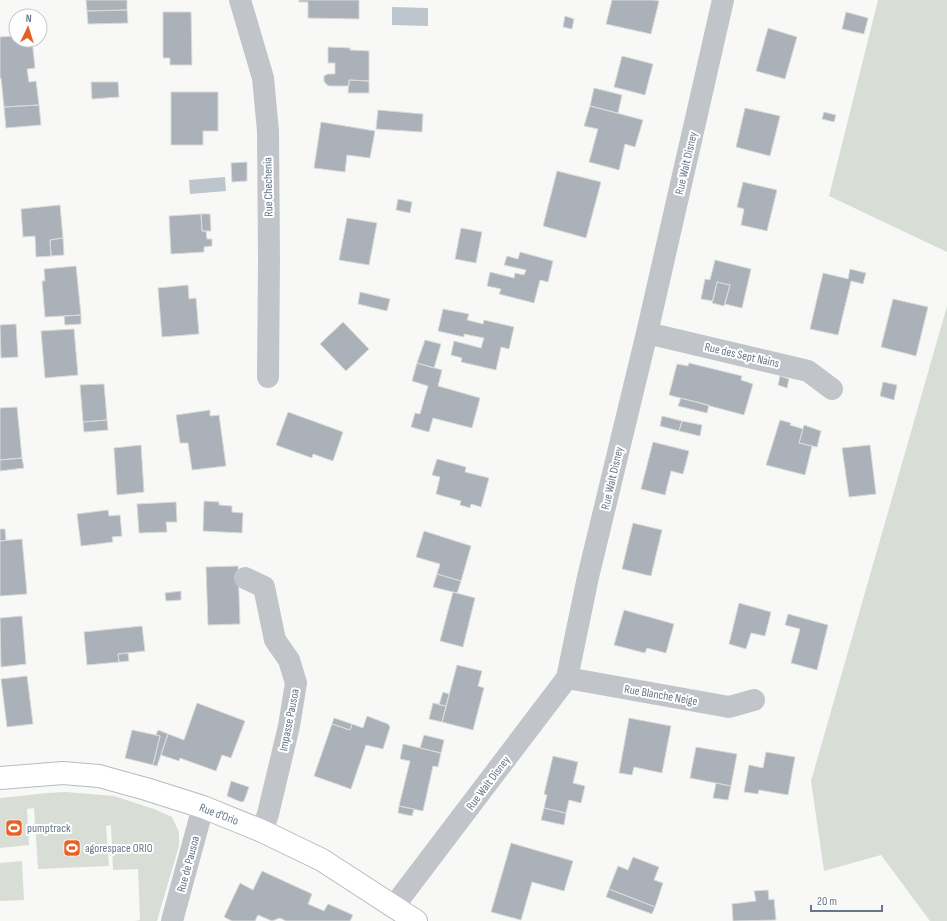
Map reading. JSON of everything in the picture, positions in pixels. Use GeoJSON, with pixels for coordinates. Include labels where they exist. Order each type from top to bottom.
{"type":"FeatureCollection","features":[{"type":"Feature","properties":{"kind":"street","name":"Rue Chechenia"},"geometry":{"type":"LineString","coordinates":[[240,0],[263,78],[268,131],[268,377]]}},
{"type":"Feature","properties":{"kind":"street","name":"Rue Walt Disney"},"geometry":{"type":"LineString","coordinates":[[394,906],[567,678],[588,577],[647,333],[722,0]]}},
{"type":"Feature","properties":{"kind":"street","name":"Rue des Sept Nains"},"geometry":{"type":"LineString","coordinates":[[647,333],[808,371],[832,389]]}},
{"type":"Feature","properties":{"kind":"street","name":"Impasse Pausoa"},"geometry":{"type":"LineString","coordinates":[[245,578],[264,587],[275,640],[289,660],[296,683],[289,726],[268,814],[262,831]]}},
{"type":"Feature","properties":{"kind":"street","name":"Rue Blanche Neige"},"geometry":{"type":"LineString","coordinates":[[567,678],[729,707],[754,700]]}},
{"type":"Feature","properties":{"kind":"street","name":"Rue d'Orio"},"geometry":{"type":"LineString","coordinates":[[0,778],[63,773],[99,776],[203,807],[262,831],[322,860],[416,921]]}},
{"type":"Feature","properties":{"kind":"street","name":"Rue de Pausoa"},"geometry":{"type":"LineString","coordinates":[[172,921],[203,807]]}},
{"type":"Feature","properties":{"kind":"shaded area"},"geometry":{"type":"Polygon","coordinates":[[[878,0],[947,0],[947,252],[829,196],[878,0]]]}},
{"type":"Feature","properties":{"kind":"shaded area"},"geometry":{"type":"Polygon","coordinates":[[[392,7],[428,8],[428,26],[392,25],[392,7]]]}},
{"type":"Feature","properties":{"kind":"shaded area"},"geometry":{"type":"Polygon","coordinates":[[[225,177],[226,191],[190,194],[189,180],[225,177]]]}},
{"type":"Feature","properties":{"kind":"shaded area"},"geometry":{"type":"Polygon","coordinates":[[[947,306],[947,921],[930,921],[881,855],[824,871],[811,781],[947,306]]]}},
{"type":"Feature","properties":{"kind":"shaded area"},"geometry":{"type":"Polygon","coordinates":[[[66,792],[114,796],[154,809],[172,817],[179,832],[179,846],[157,921],[135,921],[140,920],[138,869],[113,870],[111,825],[106,826],[109,866],[38,869],[34,808],[27,809],[29,845],[0,848],[0,798],[66,792]]]}},
{"type":"Feature","properties":{"kind":"shaded area"},"geometry":{"type":"Polygon","coordinates":[[[22,861],[24,900],[0,901],[0,863],[22,861]]]}},
{"type":"Feature","properties":{"kind":"building"},"geometry":{"type":"Polygon","coordinates":[[[86,0],[127,0],[127,10],[87,11],[86,0]]]}},
{"type":"Feature","properties":{"kind":"building"},"geometry":{"type":"Polygon","coordinates":[[[299,0],[359,0],[359,19],[308,18],[308,2],[299,2],[299,0]]]}},
{"type":"Feature","properties":{"kind":"building"},"geometry":{"type":"Polygon","coordinates":[[[612,0],[659,1],[651,34],[606,24],[612,0]]]}},
{"type":"Feature","properties":{"kind":"building"},"geometry":{"type":"Polygon","coordinates":[[[127,10],[128,23],[88,24],[87,11],[127,10]]]}},
{"type":"Feature","properties":{"kind":"building"},"geometry":{"type":"Polygon","coordinates":[[[163,12],[191,12],[192,65],[170,65],[170,58],[163,58],[163,12]]]}},
{"type":"Feature","properties":{"kind":"building"},"geometry":{"type":"Polygon","coordinates":[[[846,12],[868,18],[864,34],[842,29],[846,12]]]}},
{"type":"Feature","properties":{"kind":"building"},"geometry":{"type":"Polygon","coordinates":[[[565,16],[574,19],[572,29],[563,27],[565,16]]]}},
{"type":"Feature","properties":{"kind":"building"},"geometry":{"type":"Polygon","coordinates":[[[768,28],[797,37],[785,79],[756,71],[768,28]]]}},
{"type":"Feature","properties":{"kind":"building"},"geometry":{"type":"Polygon","coordinates":[[[8,36],[8,48],[33,48],[35,68],[27,69],[29,82],[36,81],[39,105],[4,107],[0,78],[0,37],[8,36]]]}},
{"type":"Feature","properties":{"kind":"building"},"geometry":{"type":"Polygon","coordinates":[[[328,47],[369,51],[369,81],[349,80],[349,86],[329,86],[326,84],[324,81],[324,76],[328,74],[335,74],[335,63],[328,63],[328,47]]]}},
{"type":"Feature","properties":{"kind":"building"},"geometry":{"type":"Polygon","coordinates":[[[622,56],[653,64],[645,95],[614,87],[622,56]]]}},
{"type":"Feature","properties":{"kind":"building"},"geometry":{"type":"Polygon","coordinates":[[[349,80],[369,81],[369,93],[348,93],[349,80]]]}},
{"type":"Feature","properties":{"kind":"building"},"geometry":{"type":"Polygon","coordinates":[[[91,82],[118,82],[119,97],[92,99],[91,82]]]}},
{"type":"Feature","properties":{"kind":"building"},"geometry":{"type":"Polygon","coordinates":[[[594,88],[622,95],[618,113],[590,106],[594,88]]]}},
{"type":"Feature","properties":{"kind":"building"},"geometry":{"type":"Polygon","coordinates":[[[171,92],[218,92],[218,131],[203,131],[203,145],[171,145],[171,92]]]}},
{"type":"Feature","properties":{"kind":"building"},"geometry":{"type":"Polygon","coordinates":[[[39,105],[41,125],[6,128],[4,107],[39,105]]]}},
{"type":"Feature","properties":{"kind":"building"},"geometry":{"type":"Polygon","coordinates":[[[590,106],[643,120],[635,147],[625,144],[619,170],[589,162],[598,129],[584,126],[590,106]]]}},
{"type":"Feature","properties":{"kind":"building"},"geometry":{"type":"Polygon","coordinates":[[[745,108],[780,116],[770,156],[736,147],[745,108]]]}},
{"type":"Feature","properties":{"kind":"building"},"geometry":{"type":"Polygon","coordinates":[[[378,110],[423,114],[422,132],[376,129],[378,110]]]}},
{"type":"Feature","properties":{"kind":"building"},"geometry":{"type":"Polygon","coordinates":[[[824,112],[836,115],[834,122],[822,119],[824,112]]]}},
{"type":"Feature","properties":{"kind":"building"},"geometry":{"type":"Polygon","coordinates":[[[321,122],[375,131],[370,158],[347,155],[345,172],[314,168],[321,122]]]}},
{"type":"Feature","properties":{"kind":"building"},"geometry":{"type":"Polygon","coordinates":[[[247,162],[247,181],[232,182],[231,163],[247,162]]]}},
{"type":"Feature","properties":{"kind":"building"},"geometry":{"type":"Polygon","coordinates":[[[557,171],[601,182],[586,238],[543,226],[557,171]]]}},
{"type":"Feature","properties":{"kind":"building"},"geometry":{"type":"Polygon","coordinates":[[[743,182],[777,190],[767,231],[741,225],[744,209],[737,207],[743,182]]]}},
{"type":"Feature","properties":{"kind":"building"},"geometry":{"type":"Polygon","coordinates":[[[398,199],[412,202],[410,213],[396,210],[398,199]]]}},
{"type":"Feature","properties":{"kind":"building"},"geometry":{"type":"Polygon","coordinates":[[[60,205],[63,238],[50,240],[51,256],[36,257],[35,236],[23,237],[21,209],[60,205]]]}},
{"type":"Feature","properties":{"kind":"building"},"geometry":{"type":"Polygon","coordinates":[[[201,214],[210,214],[211,231],[202,231],[201,214]]]}},
{"type":"Feature","properties":{"kind":"building"},"geometry":{"type":"Polygon","coordinates":[[[201,214],[202,231],[206,231],[207,239],[212,239],[212,246],[204,247],[204,252],[171,254],[169,216],[201,214]]]}},
{"type":"Feature","properties":{"kind":"building"},"geometry":{"type":"Polygon","coordinates":[[[347,218],[377,223],[369,265],[339,260],[347,218]]]}},
{"type":"Feature","properties":{"kind":"building"},"geometry":{"type":"Polygon","coordinates":[[[461,228],[482,232],[476,263],[455,259],[461,228]]]}},
{"type":"Feature","properties":{"kind":"building"},"geometry":{"type":"Polygon","coordinates":[[[63,238],[64,255],[51,256],[50,240],[63,238]]]}},
{"type":"Feature","properties":{"kind":"building"},"geometry":{"type":"Polygon","coordinates":[[[520,252],[553,261],[548,282],[540,280],[534,303],[499,294],[501,289],[487,286],[490,272],[514,278],[515,273],[524,275],[526,270],[504,265],[507,256],[518,259],[520,252]]]}},
{"type":"Feature","properties":{"kind":"building"},"geometry":{"type":"Polygon","coordinates":[[[715,260],[751,269],[742,308],[725,304],[730,285],[717,282],[713,301],[701,299],[705,279],[710,280],[715,260]]]}},
{"type":"Feature","properties":{"kind":"building"},"geometry":{"type":"Polygon","coordinates":[[[76,266],[81,315],[45,317],[42,281],[45,281],[44,269],[76,266]]]}},
{"type":"Feature","properties":{"kind":"building"},"geometry":{"type":"Polygon","coordinates":[[[850,269],[866,273],[863,284],[851,281],[838,335],[810,329],[823,273],[848,279],[850,269]]]}},
{"type":"Feature","properties":{"kind":"building"},"geometry":{"type":"Polygon","coordinates":[[[717,282],[730,285],[724,306],[712,303],[717,282]]]}},
{"type":"Feature","properties":{"kind":"building"},"geometry":{"type":"Polygon","coordinates":[[[188,285],[189,299],[196,298],[199,334],[162,337],[158,288],[188,285]]]}},
{"type":"Feature","properties":{"kind":"building"},"geometry":{"type":"Polygon","coordinates":[[[360,292],[390,299],[387,311],[358,304],[360,292]]]}},
{"type":"Feature","properties":{"kind":"building"},"geometry":{"type":"Polygon","coordinates":[[[893,299],[928,307],[916,356],[881,347],[893,299]]]}},
{"type":"Feature","properties":{"kind":"building"},"geometry":{"type":"Polygon","coordinates":[[[443,309],[469,314],[467,320],[483,324],[484,320],[514,327],[509,349],[501,347],[496,370],[461,362],[462,358],[451,355],[454,341],[481,348],[484,338],[464,334],[464,337],[438,331],[443,309]]]}},
{"type":"Feature","properties":{"kind":"building"},"geometry":{"type":"Polygon","coordinates":[[[81,315],[81,324],[65,325],[64,316],[81,315]]]}},
{"type":"Feature","properties":{"kind":"building"},"geometry":{"type":"Polygon","coordinates":[[[343,322],[369,349],[346,371],[320,344],[343,322]]]}},
{"type":"Feature","properties":{"kind":"building"},"geometry":{"type":"Polygon","coordinates":[[[16,324],[18,357],[1,358],[0,325],[16,324]]]}},
{"type":"Feature","properties":{"kind":"building"},"geometry":{"type":"Polygon","coordinates":[[[74,329],[78,375],[45,378],[41,331],[74,329]]]}},
{"type":"Feature","properties":{"kind":"building"},"geometry":{"type":"Polygon","coordinates":[[[425,340],[441,344],[434,368],[417,363],[425,340]]]}},
{"type":"Feature","properties":{"kind":"building"},"geometry":{"type":"Polygon","coordinates":[[[417,363],[442,370],[438,386],[480,398],[472,428],[433,418],[429,432],[411,427],[415,413],[420,414],[428,386],[412,381],[417,363]]]}},
{"type":"Feature","properties":{"kind":"building"},"geometry":{"type":"Polygon","coordinates":[[[689,363],[742,376],[741,380],[753,384],[744,415],[669,395],[677,364],[688,366],[689,363]]]}},
{"type":"Feature","properties":{"kind":"building"},"geometry":{"type":"Polygon","coordinates":[[[780,376],[789,379],[787,388],[778,385],[780,376]]]}},
{"type":"Feature","properties":{"kind":"building"},"geometry":{"type":"Polygon","coordinates":[[[883,382],[897,385],[894,400],[880,396],[883,382]]]}},
{"type":"Feature","properties":{"kind":"building"},"geometry":{"type":"Polygon","coordinates":[[[104,384],[107,420],[83,422],[80,385],[104,384]]]}},
{"type":"Feature","properties":{"kind":"building"},"geometry":{"type":"Polygon","coordinates":[[[681,398],[709,405],[707,413],[678,406],[681,398]]]}},
{"type":"Feature","properties":{"kind":"building"},"geometry":{"type":"Polygon","coordinates":[[[17,407],[22,458],[0,460],[0,408],[17,407]]]}},
{"type":"Feature","properties":{"kind":"building"},"geometry":{"type":"Polygon","coordinates":[[[210,410],[210,416],[219,415],[226,466],[192,470],[188,443],[180,443],[176,415],[210,410]]]}},
{"type":"Feature","properties":{"kind":"building"},"geometry":{"type":"Polygon","coordinates":[[[288,412],[343,432],[333,461],[313,454],[312,458],[276,445],[288,412]]]}},
{"type":"Feature","properties":{"kind":"building"},"geometry":{"type":"Polygon","coordinates":[[[662,416],[682,421],[679,431],[660,426],[662,416]]]}},
{"type":"Feature","properties":{"kind":"building"},"geometry":{"type":"Polygon","coordinates":[[[107,420],[108,430],[84,432],[83,422],[107,420]]]}},
{"type":"Feature","properties":{"kind":"building"},"geometry":{"type":"Polygon","coordinates":[[[780,420],[791,423],[790,425],[803,429],[799,443],[812,446],[805,475],[766,465],[780,420]]]}},
{"type":"Feature","properties":{"kind":"building"},"geometry":{"type":"Polygon","coordinates":[[[682,421],[702,425],[700,436],[679,431],[682,421]]]}},
{"type":"Feature","properties":{"kind":"building"},"geometry":{"type":"Polygon","coordinates":[[[804,425],[821,431],[817,447],[799,443],[804,425]]]}},
{"type":"Feature","properties":{"kind":"building"},"geometry":{"type":"Polygon","coordinates":[[[653,442],[689,451],[683,474],[671,471],[665,495],[641,489],[653,442]]]}},
{"type":"Feature","properties":{"kind":"building"},"geometry":{"type":"Polygon","coordinates":[[[141,445],[144,492],[117,495],[114,448],[141,445]]]}},
{"type":"Feature","properties":{"kind":"building"},"geometry":{"type":"Polygon","coordinates":[[[870,445],[876,494],[849,497],[842,448],[870,445]]]}},
{"type":"Feature","properties":{"kind":"building"},"geometry":{"type":"Polygon","coordinates":[[[22,458],[24,468],[0,471],[0,460],[22,458]]]}},
{"type":"Feature","properties":{"kind":"building"},"geometry":{"type":"Polygon","coordinates":[[[437,459],[466,467],[465,472],[489,478],[481,507],[471,504],[470,508],[460,505],[461,501],[436,494],[440,477],[432,475],[437,459]]]}},
{"type":"Feature","properties":{"kind":"building"},"geometry":{"type":"Polygon","coordinates":[[[204,501],[219,502],[219,505],[232,506],[232,512],[243,513],[242,533],[203,531],[204,501]]]}},
{"type":"Feature","properties":{"kind":"building"},"geometry":{"type":"Polygon","coordinates":[[[176,502],[177,522],[166,522],[167,532],[139,533],[137,504],[176,502]]]}},
{"type":"Feature","properties":{"kind":"building"},"geometry":{"type":"Polygon","coordinates":[[[108,510],[109,516],[120,515],[122,536],[112,537],[113,542],[81,546],[77,514],[108,510]]]}},
{"type":"Feature","properties":{"kind":"building"},"geometry":{"type":"Polygon","coordinates":[[[633,523],[662,530],[651,576],[622,569],[633,523]]]}},
{"type":"Feature","properties":{"kind":"building"},"geometry":{"type":"Polygon","coordinates":[[[0,529],[5,529],[6,540],[0,541],[0,529]]]}},
{"type":"Feature","properties":{"kind":"building"},"geometry":{"type":"Polygon","coordinates":[[[424,531],[471,546],[461,581],[437,574],[440,564],[416,557],[424,531]]]}},
{"type":"Feature","properties":{"kind":"building"},"geometry":{"type":"Polygon","coordinates":[[[22,539],[27,594],[0,596],[0,541],[22,539]]]}},
{"type":"Feature","properties":{"kind":"building"},"geometry":{"type":"Polygon","coordinates":[[[238,566],[240,624],[208,625],[206,567],[238,566]]]}},
{"type":"Feature","properties":{"kind":"building"},"geometry":{"type":"Polygon","coordinates":[[[437,574],[461,581],[457,593],[433,587],[437,574]]]}},
{"type":"Feature","properties":{"kind":"building"},"geometry":{"type":"Polygon","coordinates":[[[181,591],[181,600],[166,601],[165,593],[181,591]]]}},
{"type":"Feature","properties":{"kind":"building"},"geometry":{"type":"Polygon","coordinates":[[[453,592],[475,598],[463,647],[440,641],[453,592]]]}},
{"type":"Feature","properties":{"kind":"building"},"geometry":{"type":"Polygon","coordinates":[[[739,603],[771,612],[765,636],[751,633],[746,649],[729,644],[739,603]]]}},
{"type":"Feature","properties":{"kind":"building"},"geometry":{"type":"Polygon","coordinates":[[[624,610],[674,624],[666,653],[647,648],[645,653],[614,645],[624,610]]]}},
{"type":"Feature","properties":{"kind":"building"},"geometry":{"type":"Polygon","coordinates":[[[788,614],[828,625],[817,670],[791,663],[800,629],[785,625],[788,614]]]}},
{"type":"Feature","properties":{"kind":"building"},"geometry":{"type":"Polygon","coordinates":[[[22,616],[26,664],[1,667],[0,618],[22,616]]]}},
{"type":"Feature","properties":{"kind":"building"},"geometry":{"type":"Polygon","coordinates":[[[142,626],[145,651],[118,654],[119,662],[87,665],[84,632],[142,626]]]}},
{"type":"Feature","properties":{"kind":"building"},"geometry":{"type":"Polygon","coordinates":[[[128,653],[129,661],[119,662],[118,654],[128,653]]]}},
{"type":"Feature","properties":{"kind":"building"},"geometry":{"type":"Polygon","coordinates":[[[457,665],[482,671],[478,686],[484,688],[473,730],[442,722],[457,665]]]}},
{"type":"Feature","properties":{"kind":"building"},"geometry":{"type":"Polygon","coordinates":[[[27,676],[33,724],[7,727],[1,679],[27,676]]]}},
{"type":"Feature","properties":{"kind":"building"},"geometry":{"type":"Polygon","coordinates":[[[443,692],[449,694],[446,706],[439,705],[443,692]]]}},
{"type":"Feature","properties":{"kind":"building"},"geometry":{"type":"Polygon","coordinates":[[[197,703],[245,721],[231,758],[222,755],[216,771],[180,758],[179,761],[161,755],[168,734],[184,740],[197,703]]]}},
{"type":"Feature","properties":{"kind":"building"},"geometry":{"type":"Polygon","coordinates":[[[433,703],[446,706],[442,722],[429,719],[433,703]]]}},
{"type":"Feature","properties":{"kind":"building"},"geometry":{"type":"Polygon","coordinates":[[[367,716],[388,724],[390,727],[383,749],[366,745],[351,789],[314,776],[332,724],[350,730],[352,724],[363,728],[367,716]]]}},
{"type":"Feature","properties":{"kind":"building"},"geometry":{"type":"Polygon","coordinates":[[[334,718],[352,724],[350,730],[332,724],[334,718]]]}},
{"type":"Feature","properties":{"kind":"building"},"geometry":{"type":"Polygon","coordinates":[[[629,718],[671,726],[662,773],[634,767],[632,775],[619,773],[629,718]]]}},
{"type":"Feature","properties":{"kind":"building"},"geometry":{"type":"Polygon","coordinates":[[[132,730],[160,736],[153,765],[125,758],[132,730]]]}},
{"type":"Feature","properties":{"kind":"building"},"geometry":{"type":"Polygon","coordinates":[[[158,730],[168,734],[157,766],[153,765],[160,736],[156,735],[158,730]]]}},
{"type":"Feature","properties":{"kind":"building"},"geometry":{"type":"Polygon","coordinates":[[[424,735],[444,740],[441,753],[420,748],[424,735]]]}},
{"type":"Feature","properties":{"kind":"building"},"geometry":{"type":"Polygon","coordinates":[[[403,744],[441,753],[438,767],[433,766],[423,811],[399,806],[410,761],[400,759],[403,744]]]}},
{"type":"Feature","properties":{"kind":"building"},"geometry":{"type":"Polygon","coordinates":[[[696,747],[737,754],[731,786],[690,778],[696,747]]]}},
{"type":"Feature","properties":{"kind":"building"},"geometry":{"type":"Polygon","coordinates":[[[766,752],[795,757],[788,795],[759,790],[758,794],[744,792],[749,765],[763,768],[766,752]]]}},
{"type":"Feature","properties":{"kind":"building"},"geometry":{"type":"Polygon","coordinates":[[[553,756],[578,762],[573,783],[585,786],[581,803],[569,800],[566,813],[544,808],[547,795],[544,794],[553,756]]]}},
{"type":"Feature","properties":{"kind":"building"},"geometry":{"type":"Polygon","coordinates":[[[231,781],[249,787],[244,801],[241,802],[227,796],[231,781]]]}},
{"type":"Feature","properties":{"kind":"building"},"geometry":{"type":"Polygon","coordinates":[[[716,783],[731,786],[728,800],[713,798],[716,783]]]}},
{"type":"Feature","properties":{"kind":"building"},"geometry":{"type":"Polygon","coordinates":[[[399,806],[414,809],[412,816],[398,813],[399,806]]]}},
{"type":"Feature","properties":{"kind":"building"},"geometry":{"type":"Polygon","coordinates":[[[544,808],[566,813],[564,825],[541,820],[544,808]]]}},
{"type":"Feature","properties":{"kind":"building"},"geometry":{"type":"Polygon","coordinates":[[[511,843],[573,861],[564,891],[532,882],[521,920],[491,912],[511,843]]]}},
{"type":"Feature","properties":{"kind":"building"},"geometry":{"type":"Polygon","coordinates":[[[633,857],[659,867],[654,880],[663,883],[655,907],[609,889],[618,866],[628,870],[633,857]]]}},
{"type":"Feature","properties":{"kind":"building"},"geometry":{"type":"Polygon","coordinates":[[[262,871],[312,894],[308,904],[324,911],[328,904],[353,915],[350,921],[286,921],[280,918],[272,921],[258,915],[255,921],[232,921],[224,917],[240,883],[253,890],[262,871]]]}},
{"type":"Feature","properties":{"kind":"building"},"geometry":{"type":"Polygon","coordinates":[[[609,889],[655,907],[652,914],[606,897],[609,889]]]}},
{"type":"Feature","properties":{"kind":"building"},"geometry":{"type":"Polygon","coordinates":[[[768,890],[769,900],[774,899],[776,920],[733,921],[732,904],[756,901],[754,891],[768,890]]]}},
{"type":"Feature","properties":{"kind":"place","name":"pumptrack"},"geometry":{"type":"Point","coordinates":[14,828]}},
{"type":"Feature","properties":{"kind":"place","name":"agorespace ORIO"},"geometry":{"type":"Point","coordinates":[72,848]}}]}
